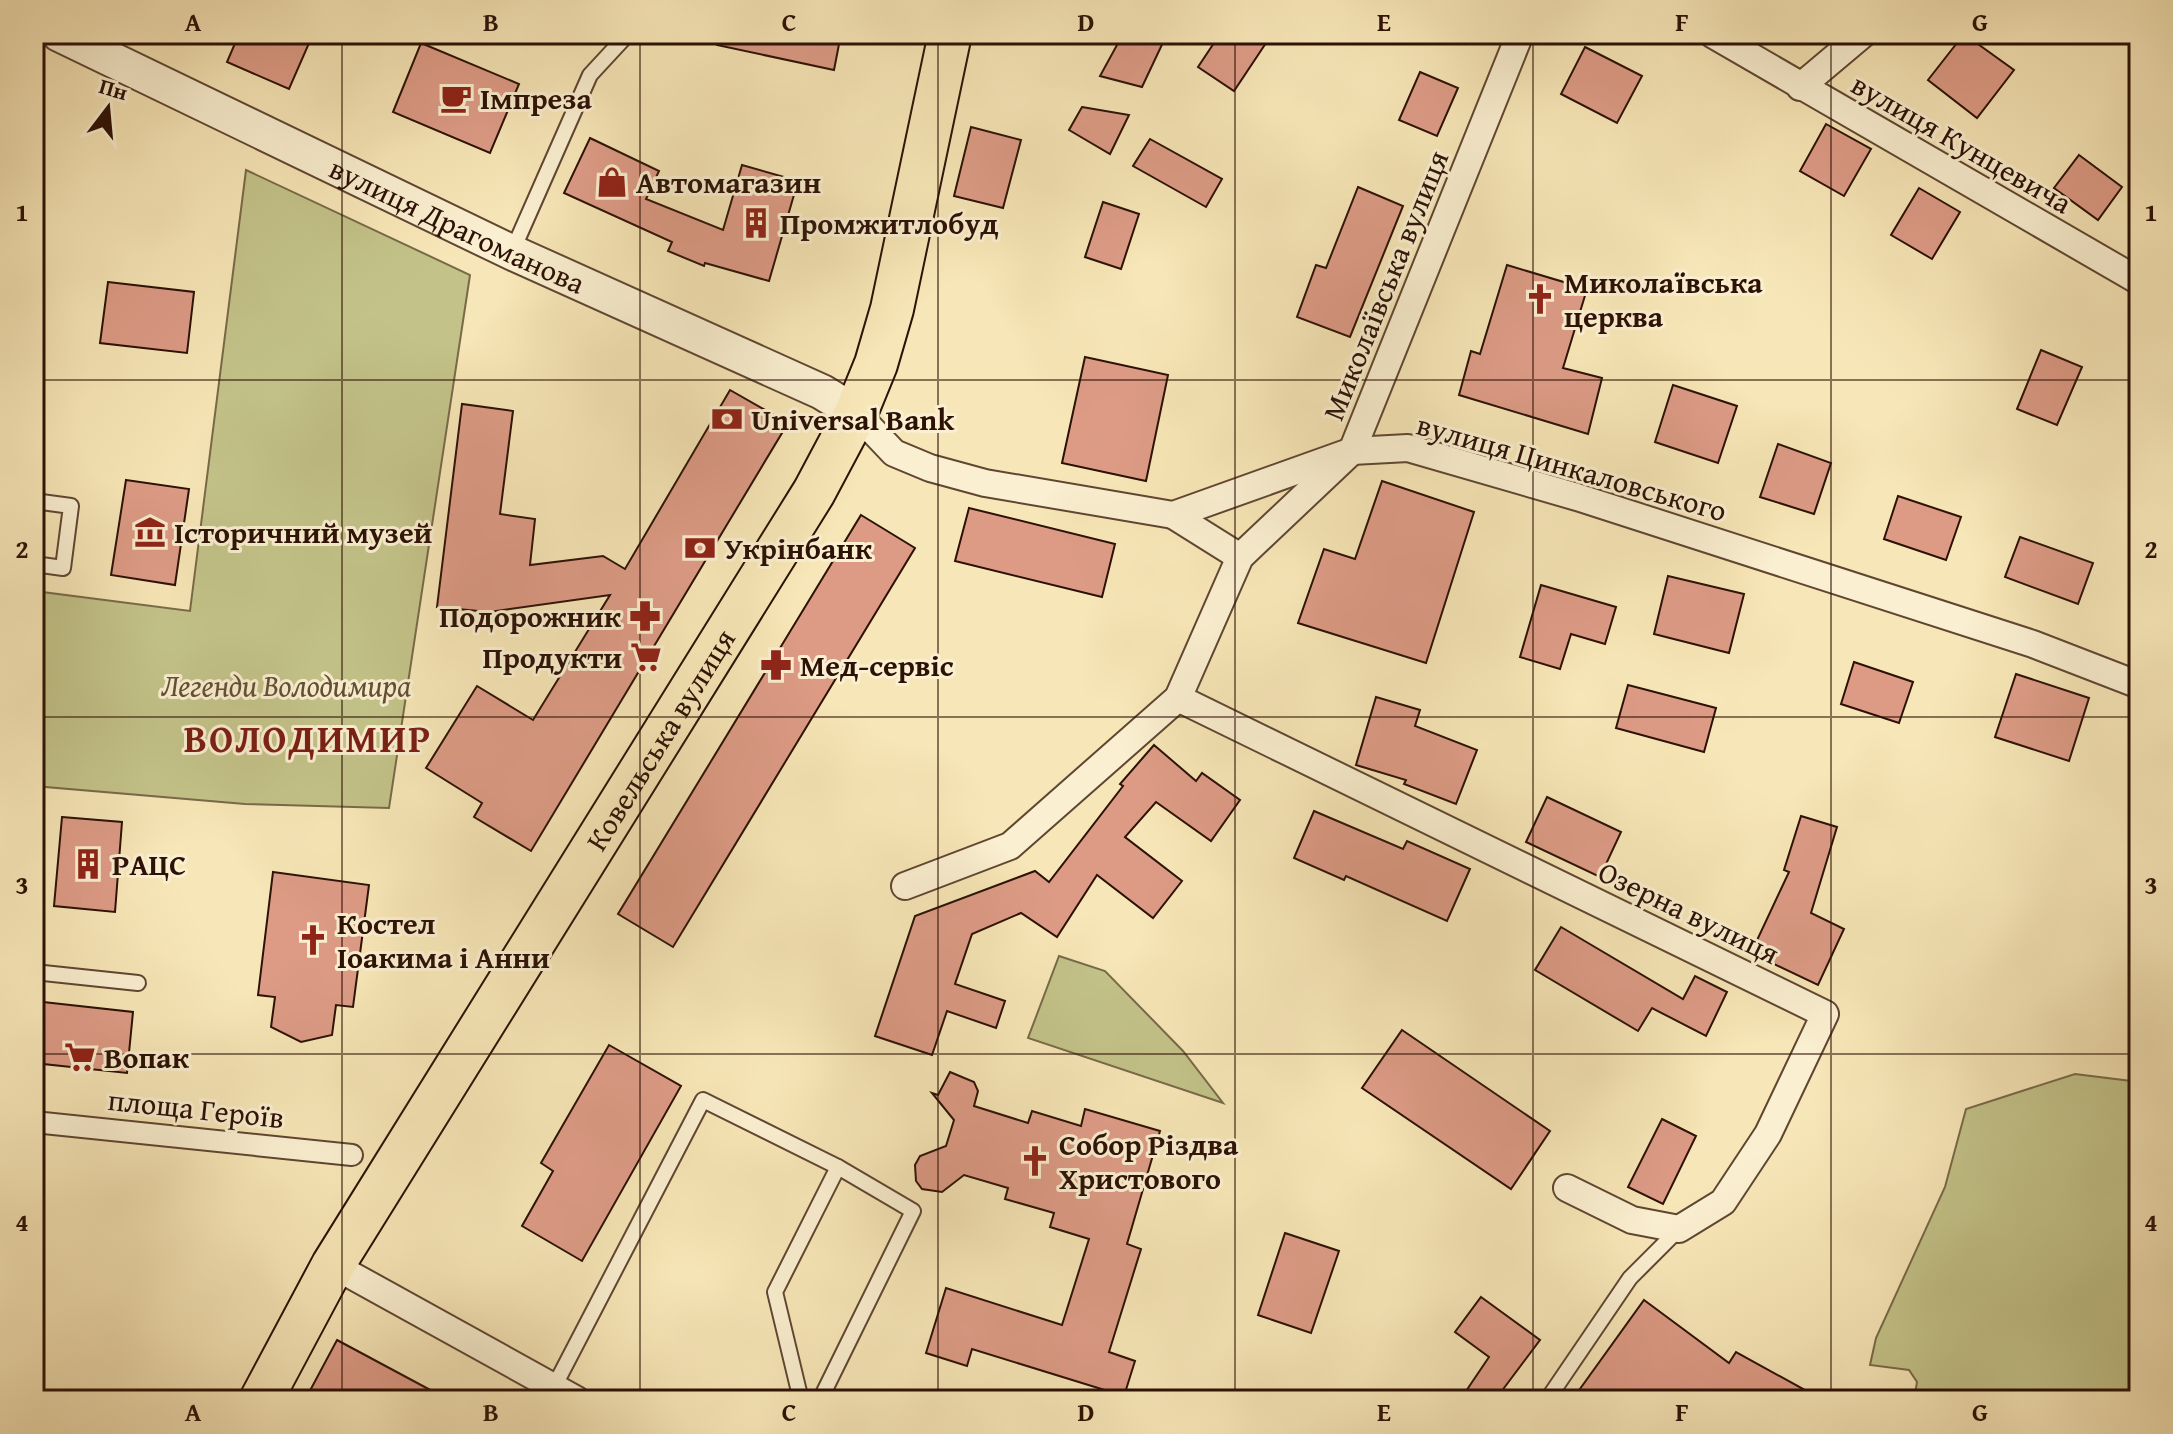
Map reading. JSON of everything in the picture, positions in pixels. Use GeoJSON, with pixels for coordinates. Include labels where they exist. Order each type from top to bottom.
{"type":"FeatureCollection","features":[{"type":"Feature","properties":{"kind":"main road","name":"Ковельська вулиця"},"geometry":{"type":"LineString","coordinates":[[261,1400],[333,1265],[806,505],[856,413],[876,364],[892,309],[950,34]]}},
{"type":"Feature","properties":{"kind":"street","name":"вулиця Драгоманова"},"geometry":{"type":"LineString","coordinates":[[59,34],[511,252],[822,392],[856,413]]}},
{"type":"Feature","properties":{"kind":"street","name":"Миколаївська вулиця"},"geometry":{"type":"LineString","coordinates":[[905,886],[1010,846],[1178,698],[1240,557],[1352,451],[1520,34]]}},
{"type":"Feature","properties":{"kind":"street","name":"вулиця Кунцевича"},"geometry":{"type":"LineString","coordinates":[[1712,34],[2139,281]]}},
{"type":"Feature","properties":{"kind":"street"},"geometry":{"type":"LineString","coordinates":[[1800,87],[1863,34]]}},
{"type":"Feature","properties":{"kind":"street","name":"вулиця Цинкаловського"},"geometry":{"type":"LineString","coordinates":[[856,413],[894,453],[930,468],[985,483],[1173,515],[1352,451],[1408,448],[1577,497],[2033,644],[2139,685]]}},
{"type":"Feature","properties":{"kind":"street"},"geometry":{"type":"LineString","coordinates":[[1173,515],[1240,557]]}},
{"type":"Feature","properties":{"kind":"street","name":"Озерна вулиця"},"geometry":{"type":"LineString","coordinates":[[1178,698],[1825,1014],[1768,1134],[1723,1202],[1679,1229]]}},
{"type":"Feature","properties":{"kind":"street","name":"площа Героїв"},"geometry":{"type":"LineString","coordinates":[[34,1122],[352,1155]]}},
{"type":"Feature","properties":{"kind":"street"},"geometry":{"type":"LineString","coordinates":[[1567,1188],[1632,1220],[1679,1229]]}},
{"type":"Feature","properties":{"kind":"street"},"geometry":{"type":"LineString","coordinates":[[333,1265],[577,1400]]}},
{"type":"Feature","properties":{"kind":"lane"},"geometry":{"type":"LineString","coordinates":[[511,252],[590,75],[628,34]]}},
{"type":"Feature","properties":{"kind":"lane"},"geometry":{"type":"LineString","coordinates":[[34,501],[71,506],[63,568],[34,564]]}},
{"type":"Feature","properties":{"kind":"lane"},"geometry":{"type":"LineString","coordinates":[[34,972],[138,983]]}},
{"type":"Feature","properties":{"kind":"lane"},"geometry":{"type":"LineString","coordinates":[[554,1387],[703,1100],[838,1167],[913,1211],[820,1400]]}},
{"type":"Feature","properties":{"kind":"lane"},"geometry":{"type":"LineString","coordinates":[[801,1400],[775,1292],[838,1167]]}},
{"type":"Feature","properties":{"kind":"lane"},"geometry":{"type":"LineString","coordinates":[[1547,1400],[1630,1278],[1679,1229]]}},
{"type":"Feature","properties":{"kind":"green space","name":"Легенди Володимира"},"geometry":{"type":"Polygon","coordinates":[[[246,170],[470,275],[389,808],[245,804],[34,786],[34,591],[190,611],[246,170]]]}},
{"type":"Feature","properties":{"kind":"green space"},"geometry":{"type":"Polygon","coordinates":[[[1059,956],[1105,971],[1183,1051],[1223,1103],[1028,1038],[1059,956]]]}},
{"type":"Feature","properties":{"kind":"green space"},"geometry":{"type":"Polygon","coordinates":[[[2075,1074],[2139,1082],[2139,1400],[1914,1400],[1917,1382],[1909,1370],[1870,1365],[1876,1338],[1945,1187],[1966,1109],[2075,1074]]]}},
{"type":"Feature","properties":{"kind":"building"},"geometry":{"type":"Polygon","coordinates":[[[239,34],[313,34],[289,89],[227,62],[239,34]]]}},
{"type":"Feature","properties":{"kind":"building"},"geometry":{"type":"Polygon","coordinates":[[[718,34],[841,34],[834,70],[717,45],[718,34]]]}},
{"type":"Feature","properties":{"kind":"building"},"geometry":{"type":"Polygon","coordinates":[[[1123,34],[1167,34],[1142,87],[1100,76],[1123,34]]]}},
{"type":"Feature","properties":{"kind":"building"},"geometry":{"type":"Polygon","coordinates":[[[1220,34],[1272,34],[1234,91],[1198,67],[1220,34]]]}},
{"type":"Feature","properties":{"kind":"building"},"geometry":{"type":"Polygon","coordinates":[[[1964,34],[2014,70],[1977,118],[1928,80],[1964,34]]]}},
{"type":"Feature","properties":{"kind":"building","name":"Імпреза"},"geometry":{"type":"Polygon","coordinates":[[[421,43],[519,84],[490,153],[393,112],[421,43]]]}},
{"type":"Feature","properties":{"kind":"building"},"geometry":{"type":"Polygon","coordinates":[[[1585,47],[1642,76],[1617,123],[1561,94],[1585,47]]]}},
{"type":"Feature","properties":{"kind":"building"},"geometry":{"type":"Polygon","coordinates":[[[1420,72],[1458,88],[1437,136],[1399,120],[1420,72]]]}},
{"type":"Feature","properties":{"kind":"building"},"geometry":{"type":"Polygon","coordinates":[[[1082,107],[1129,115],[1110,154],[1069,130],[1082,107]]]}},
{"type":"Feature","properties":{"kind":"building"},"geometry":{"type":"Polygon","coordinates":[[[1826,124],[1871,149],[1844,196],[1800,171],[1826,124]]]}},
{"type":"Feature","properties":{"kind":"building"},"geometry":{"type":"Polygon","coordinates":[[[971,127],[1021,140],[1003,208],[954,196],[971,127]]]}},
{"type":"Feature","properties":{"kind":"building"},"geometry":{"type":"Polygon","coordinates":[[[590,138],[659,171],[646,199],[723,230],[742,165],[798,181],[769,281],[705,263],[704,266],[668,251],[672,242],[564,193],[590,138]]]}},
{"type":"Feature","properties":{"kind":"building"},"geometry":{"type":"Polygon","coordinates":[[[1150,139],[1222,179],[1206,207],[1133,166],[1150,139]]]}},
{"type":"Feature","properties":{"kind":"building"},"geometry":{"type":"Polygon","coordinates":[[[2079,155],[2122,187],[2098,220],[2054,188],[2079,155]]]}},
{"type":"Feature","properties":{"kind":"building"},"geometry":{"type":"Polygon","coordinates":[[[1358,187],[1403,206],[1350,337],[1297,317],[1316,265],[1326,268],[1358,187]]]}},
{"type":"Feature","properties":{"kind":"building"},"geometry":{"type":"Polygon","coordinates":[[[1919,188],[1960,212],[1932,259],[1891,235],[1919,188]]]}},
{"type":"Feature","properties":{"kind":"building"},"geometry":{"type":"Polygon","coordinates":[[[1103,202],[1139,214],[1121,269],[1085,257],[1103,202]]]}},
{"type":"Feature","properties":{"kind":"building"},"geometry":{"type":"Polygon","coordinates":[[[1507,265],[1587,289],[1563,368],[1602,378],[1588,434],[1459,395],[1471,351],[1480,354],[1507,265]]]}},
{"type":"Feature","properties":{"kind":"building"},"geometry":{"type":"Polygon","coordinates":[[[108,282],[194,292],[187,353],[100,343],[108,282]]]}},
{"type":"Feature","properties":{"kind":"building"},"geometry":{"type":"Polygon","coordinates":[[[2041,350],[2082,367],[2057,425],[2017,409],[2041,350]]]}},
{"type":"Feature","properties":{"kind":"building"},"geometry":{"type":"Polygon","coordinates":[[[1085,357],[1168,375],[1146,481],[1062,463],[1085,357]]]}},
{"type":"Feature","properties":{"kind":"building"},"geometry":{"type":"Polygon","coordinates":[[[1673,385],[1737,406],[1718,463],[1655,442],[1673,385]]]}},
{"type":"Feature","properties":{"kind":"building"},"geometry":{"type":"Polygon","coordinates":[[[730,390],[788,423],[531,851],[474,817],[482,803],[426,768],[477,686],[533,720],[610,595],[489,612],[437,607],[462,404],[513,411],[500,514],[535,519],[530,565],[603,556],[625,569],[730,390]]]}},
{"type":"Feature","properties":{"kind":"building"},"geometry":{"type":"Polygon","coordinates":[[[1778,444],[1831,463],[1814,514],[1760,497],[1778,444]]]}},
{"type":"Feature","properties":{"kind":"building","name":"Історичний музей"},"geometry":{"type":"Polygon","coordinates":[[[126,480],[189,489],[175,585],[111,575],[126,480]]]}},
{"type":"Feature","properties":{"kind":"building"},"geometry":{"type":"Polygon","coordinates":[[[1382,481],[1474,512],[1426,663],[1298,623],[1324,549],[1355,559],[1382,481]]]}},
{"type":"Feature","properties":{"kind":"building"},"geometry":{"type":"Polygon","coordinates":[[[1898,496],[1961,517],[1946,560],[1884,539],[1898,496]]]}},
{"type":"Feature","properties":{"kind":"building"},"geometry":{"type":"Polygon","coordinates":[[[969,508],[1115,544],[1102,597],[955,561],[969,508]]]}},
{"type":"Feature","properties":{"kind":"building"},"geometry":{"type":"Polygon","coordinates":[[[861,515],[915,548],[673,947],[618,914],[861,515]]]}},
{"type":"Feature","properties":{"kind":"building"},"geometry":{"type":"Polygon","coordinates":[[[2020,537],[2093,563],[2078,604],[2005,577],[2020,537]]]}},
{"type":"Feature","properties":{"kind":"building"},"geometry":{"type":"Polygon","coordinates":[[[1668,576],[1744,594],[1729,653],[1654,634],[1668,576]]]}},
{"type":"Feature","properties":{"kind":"building"},"geometry":{"type":"Polygon","coordinates":[[[1541,585],[1616,607],[1605,644],[1571,634],[1560,669],[1520,657],[1541,585]]]}},
{"type":"Feature","properties":{"kind":"building"},"geometry":{"type":"Polygon","coordinates":[[[1854,662],[1913,682],[1899,723],[1841,704],[1854,662]]]}},
{"type":"Feature","properties":{"kind":"building"},"geometry":{"type":"Polygon","coordinates":[[[2016,674],[2089,698],[2069,761],[1995,737],[2016,674]]]}},
{"type":"Feature","properties":{"kind":"building"},"geometry":{"type":"Polygon","coordinates":[[[1628,685],[1716,708],[1704,752],[1616,728],[1628,685]]]}},
{"type":"Feature","properties":{"kind":"building"},"geometry":{"type":"Polygon","coordinates":[[[1376,697],[1420,710],[1415,726],[1477,750],[1456,804],[1404,784],[1406,780],[1356,765],[1376,697]]]}},
{"type":"Feature","properties":{"kind":"building"},"geometry":{"type":"Polygon","coordinates":[[[1154,745],[1196,781],[1202,773],[1240,800],[1211,841],[1156,802],[1125,837],[1182,881],[1153,918],[1097,875],[1057,937],[1021,913],[972,934],[955,984],[1005,1001],[996,1028],[947,1011],[932,1055],[875,1036],[915,916],[1035,871],[1049,882],[1123,786],[1120,784],[1154,745]]]}},
{"type":"Feature","properties":{"kind":"building"},"geometry":{"type":"Polygon","coordinates":[[[1547,797],[1621,832],[1600,877],[1526,842],[1547,797]]]}},
{"type":"Feature","properties":{"kind":"building"},"geometry":{"type":"Polygon","coordinates":[[[1314,811],[1403,849],[1407,841],[1470,869],[1447,921],[1346,876],[1344,880],[1294,858],[1314,811]]]}},
{"type":"Feature","properties":{"kind":"building"},"geometry":{"type":"Polygon","coordinates":[[[1801,816],[1837,827],[1811,913],[1844,929],[1818,985],[1751,953],[1789,872],[1784,870],[1801,816]]]}},
{"type":"Feature","properties":{"kind":"building","name":"РАЦС"},"geometry":{"type":"Polygon","coordinates":[[[62,817],[122,822],[115,912],[54,906],[62,817]]]}},
{"type":"Feature","properties":{"kind":"building","name":"Костел Іоакима і Анни"},"geometry":{"type":"Polygon","coordinates":[[[273,872],[369,885],[353,1007],[336,1005],[332,1035],[301,1042],[271,1027],[275,997],[258,995],[273,872]]]}},
{"type":"Feature","properties":{"kind":"building"},"geometry":{"type":"Polygon","coordinates":[[[1561,927],[1683,999],[1695,976],[1727,992],[1706,1036],[1652,1008],[1638,1031],[1535,970],[1561,927]]]}},
{"type":"Feature","properties":{"kind":"building"},"geometry":{"type":"Polygon","coordinates":[[[34,1001],[133,1012],[127,1073],[34,1063],[34,1001]]]}},
{"type":"Feature","properties":{"kind":"building"},"geometry":{"type":"Polygon","coordinates":[[[1402,1030],[1550,1131],[1511,1189],[1362,1088],[1402,1030]]]}},
{"type":"Feature","properties":{"kind":"building"},"geometry":{"type":"Polygon","coordinates":[[[609,1045],[681,1086],[582,1261],[522,1226],[553,1171],[541,1163],[609,1045]]]}},
{"type":"Feature","properties":{"kind":"building"},"geometry":{"type":"Polygon","coordinates":[[[950,1072],[974,1082],[978,1091],[974,1106],[1028,1123],[1032,1111],[1081,1126],[1085,1109],[1160,1131],[1127,1244],[1141,1249],[1109,1352],[1135,1361],[1124,1396],[972,1349],[967,1366],[926,1353],[946,1288],[1062,1325],[1089,1239],[1050,1227],[1054,1213],[1005,1199],[1008,1188],[964,1175],[942,1192],[922,1189],[916,1181],[915,1165],[920,1156],[946,1146],[954,1120],[932,1093],[938,1095],[950,1072]]]}},
{"type":"Feature","properties":{"kind":"building"},"geometry":{"type":"Polygon","coordinates":[[[1662,1119],[1696,1136],[1663,1204],[1628,1187],[1662,1119]]]}},
{"type":"Feature","properties":{"kind":"building"},"geometry":{"type":"Polygon","coordinates":[[[1285,1233],[1339,1251],[1311,1333],[1258,1315],[1285,1233]]]}},
{"type":"Feature","properties":{"kind":"building"},"geometry":{"type":"Polygon","coordinates":[[[1481,1297],[1540,1340],[1495,1400],[1460,1400],[1489,1357],[1455,1332],[1481,1297]]]}},
{"type":"Feature","properties":{"kind":"building"},"geometry":{"type":"Polygon","coordinates":[[[1644,1300],[1729,1363],[1736,1352],[1823,1400],[1572,1400],[1644,1300]]]}},
{"type":"Feature","properties":{"kind":"building"},"geometry":{"type":"Polygon","coordinates":[[[337,1340],[449,1400],[305,1400],[337,1340]]]}},
{"type":"Feature","properties":{"kind":"place","name":"Імпреза"},"geometry":{"type":"Point","coordinates":[456,98]}},
{"type":"Feature","properties":{"kind":"place","name":"Автомагазин"},"geometry":{"type":"Point","coordinates":[612,182]}},
{"type":"Feature","properties":{"kind":"place","name":"Промжитлобуд"},"geometry":{"type":"Point","coordinates":[756,223]}},
{"type":"Feature","properties":{"kind":"place","name":"Миколаївська церква"},"geometry":{"type":"Point","coordinates":[1540,299]}},
{"type":"Feature","properties":{"kind":"place","name":"Universal Bank"},"geometry":{"type":"Point","coordinates":[727,419]}},
{"type":"Feature","properties":{"kind":"place","name":"Історичний музей"},"geometry":{"type":"Point","coordinates":[150,532]}},
{"type":"Feature","properties":{"kind":"place","name":"Укрінбанк"},"geometry":{"type":"Point","coordinates":[700,548]}},
{"type":"Feature","properties":{"kind":"place","name":"Подорожник"},"geometry":{"type":"Point","coordinates":[645,616]}},
{"type":"Feature","properties":{"kind":"place","name":"Продукти"},"geometry":{"type":"Point","coordinates":[646,657]}},
{"type":"Feature","properties":{"kind":"place","name":"Мед-сервіс"},"geometry":{"type":"Point","coordinates":[776,665]}},
{"type":"Feature","properties":{"kind":"place","name":"РАЦС"},"geometry":{"type":"Point","coordinates":[88,864]}},
{"type":"Feature","properties":{"kind":"place","name":"Костел Іоакима і Анни"},"geometry":{"type":"Point","coordinates":[313,940]}},
{"type":"Feature","properties":{"kind":"place","name":"Вопак"},"geometry":{"type":"Point","coordinates":[80,1057]}},
{"type":"Feature","properties":{"kind":"place","name":"Собор Різдва Христового"},"geometry":{"type":"Point","coordinates":[1035,1161]}},
{"type":"Feature","properties":{"kind":"district","name":"ВОЛОДИМИР"},"geometry":{"type":"Point","coordinates":[308,738]}}]}
